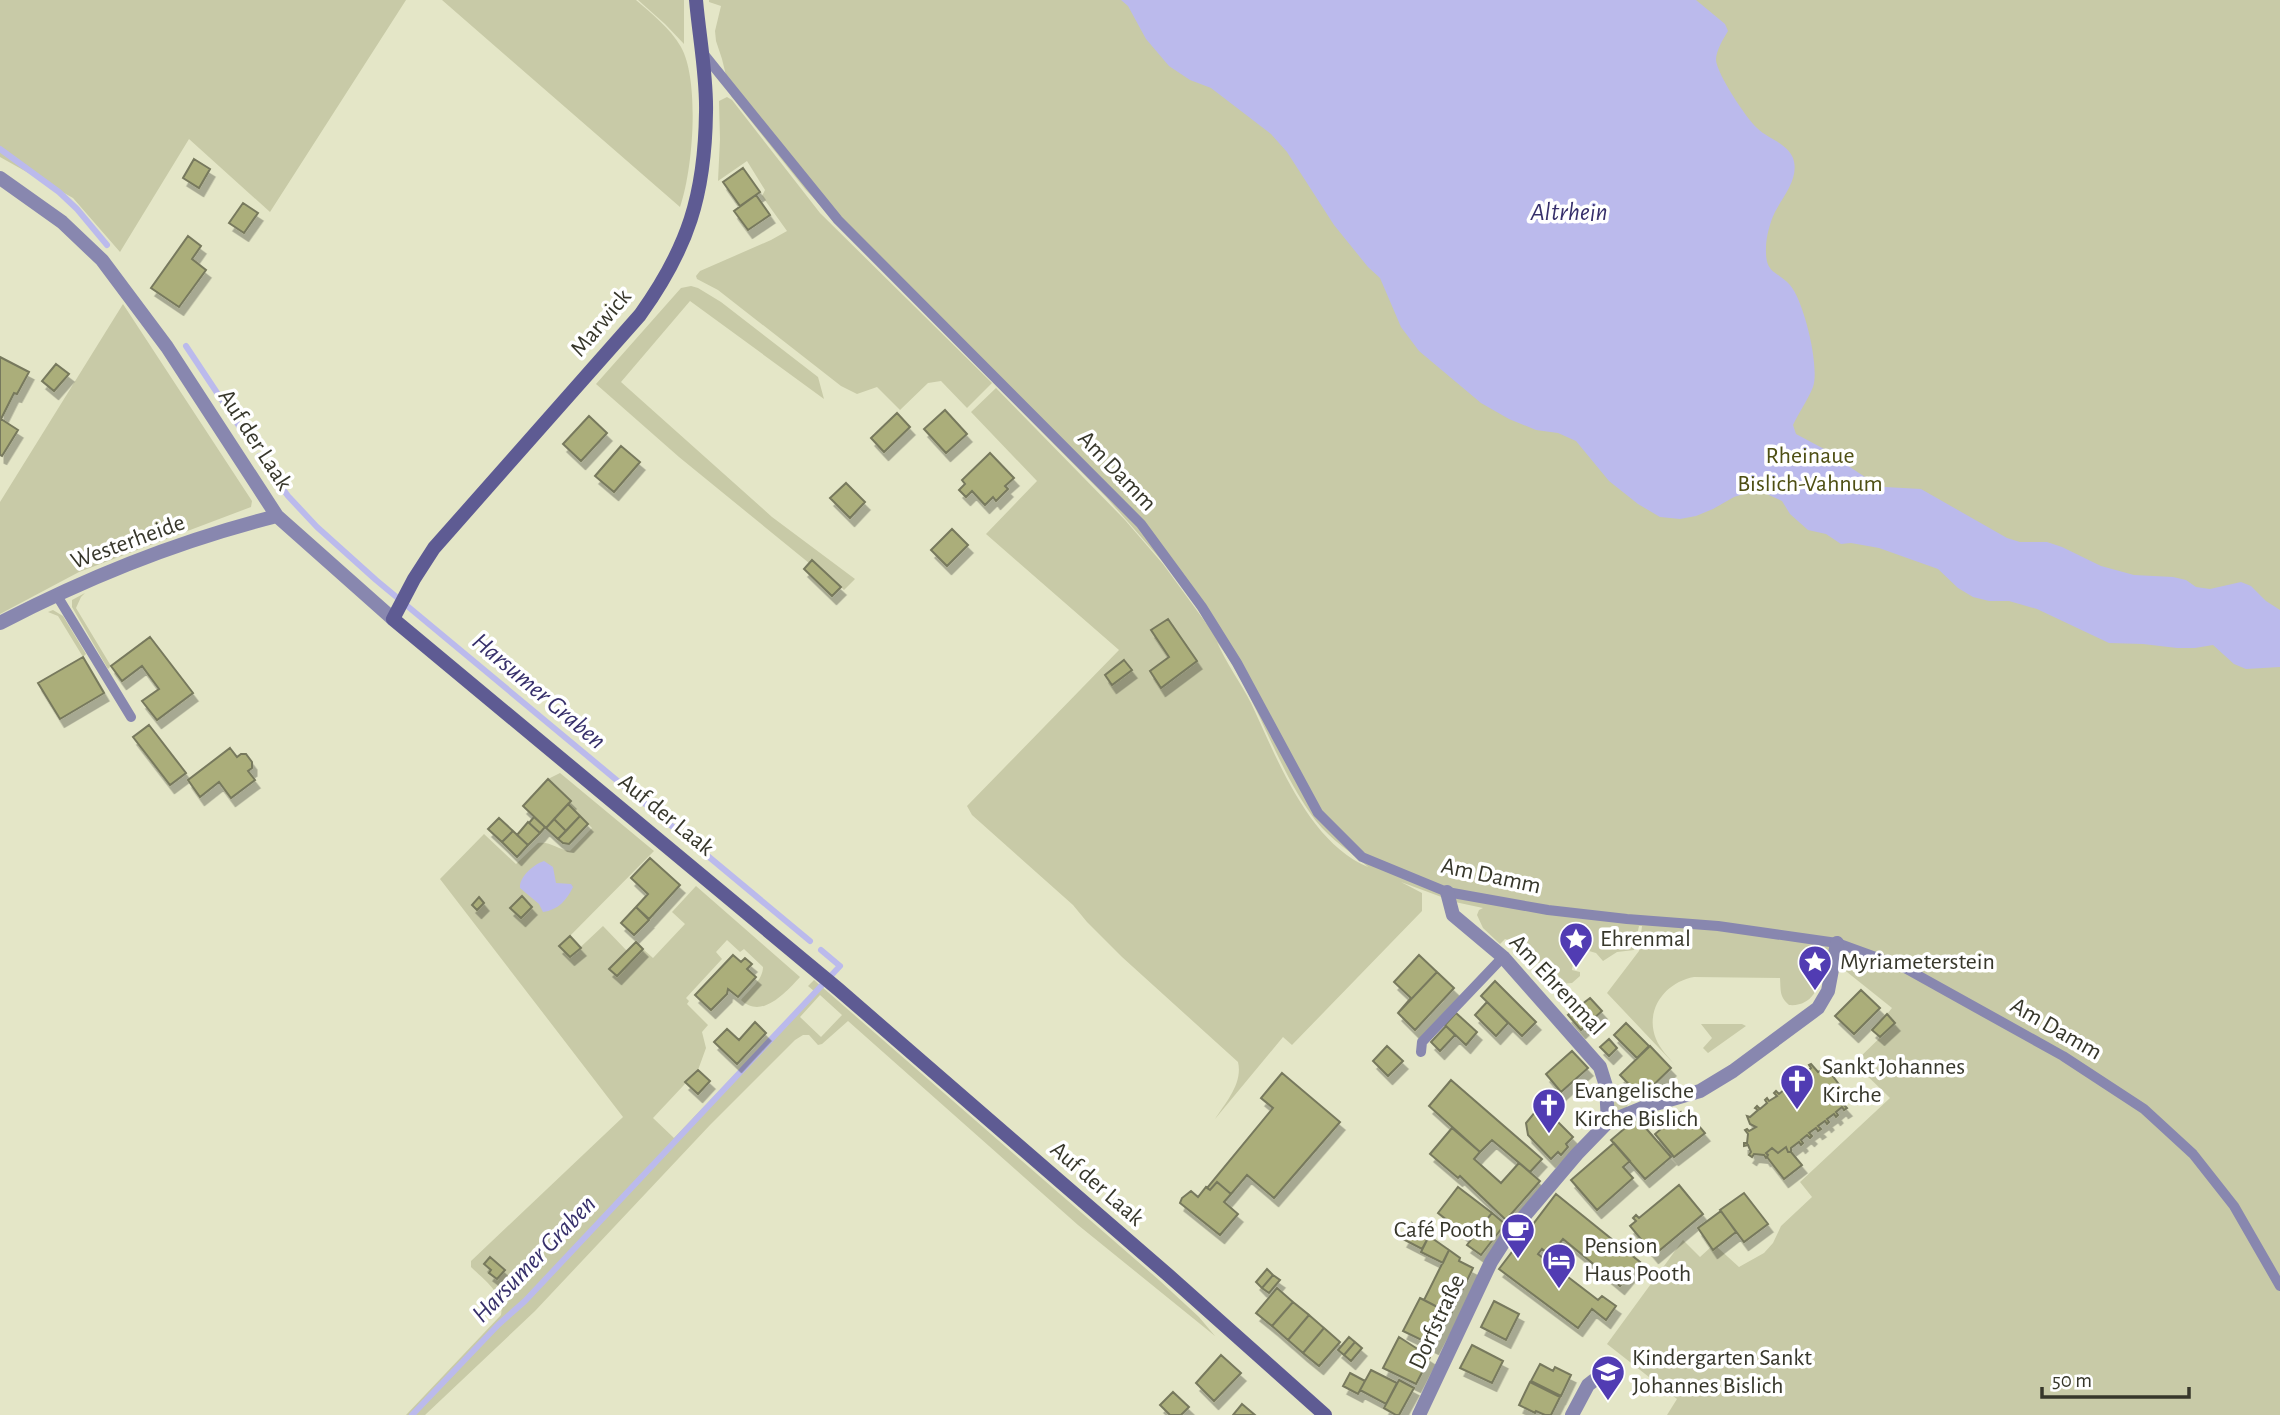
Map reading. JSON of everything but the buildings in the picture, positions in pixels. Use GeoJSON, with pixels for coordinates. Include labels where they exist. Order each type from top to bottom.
{"type":"FeatureCollection","features":[{"type":"Feature","properties":{"kind":"main road","name":"Marwick"},"geometry":{"type":"LineString","coordinates":[[393,619],[434,548],[640,315],[664,281],[691,221],[702,172],[707,109],[696,0]]}},
{"type":"Feature","properties":{"kind":"main road","name":"Auf der Laak"},"geometry":{"type":"LineString","coordinates":[[393,619],[838,989],[1167,1274],[1325,1415]]}},
{"type":"Feature","properties":{"kind":"street","name":"Auf der Laak"},"geometry":{"type":"LineString","coordinates":[[0,178],[62,222],[102,260],[167,347],[277,516],[393,619]]}},
{"type":"Feature","properties":{"kind":"street","name":"Westerheide"},"geometry":{"type":"LineString","coordinates":[[0,623],[89,579],[237,526],[277,516]]}},
{"type":"Feature","properties":{"kind":"street","name":"Am Ehrenmal"},"geometry":{"type":"LineString","coordinates":[[1447,892],[1453,915],[1503,957],[1600,1067],[1606,1086],[1608,1122]]}},
{"type":"Feature","properties":{"kind":"street"},"geometry":{"type":"LineString","coordinates":[[1608,1122],[1645,1107],[1696,1094],[1733,1071],[1818,1008],[1828,991],[1837,943]]}},
{"type":"Feature","properties":{"kind":"street","name":"Dorfstraße"},"geometry":{"type":"LineString","coordinates":[[1419,1415],[1491,1262],[1509,1234],[1608,1122]]}},
{"type":"Feature","properties":{"kind":"street"},"geometry":{"type":"LineString","coordinates":[[1572,1415],[1588,1384],[1611,1367]]}},
{"type":"Feature","properties":{"kind":"lane","name":"Am Damm"},"geometry":{"type":"LineString","coordinates":[[701,49],[838,220],[1141,524],[1202,607],[1237,663],[1318,813],[1362,857],[1447,892],[1548,910],[1718,926],[1837,943],[1903,967],[2063,1056],[2144,1109],[2193,1154],[2226,1196],[2280,1286]]}},
{"type":"Feature","properties":{"kind":"lane"},"geometry":{"type":"LineString","coordinates":[[56,594],[131,717]]}},
{"type":"Feature","properties":{"kind":"lane"},"geometry":{"type":"LineString","coordinates":[[1421,1052],[1422,1042],[1503,957]]}},
{"type":"Feature","properties":{"kind":"green space"},"geometry":{"type":"Polygon","coordinates":[[[0,0],[406,0],[270,212],[189,139],[120,252],[73,198],[0,157],[0,0]]]}},
{"type":"Feature","properties":{"kind":"green space"},"geometry":{"type":"Polygon","coordinates":[[[442,0],[636,0],[677,40],[687,62],[691,81],[691,149],[680,207],[442,0]]]}},
{"type":"Feature","properties":{"kind":"green space"},"geometry":{"type":"Polygon","coordinates":[[[638,0],[684,0],[684,44],[665,24],[638,0]]]}},
{"type":"Feature","properties":{"kind":"green space","name":"Rheinaue Bislich-Vahnum"},"geometry":{"type":"Polygon","coordinates":[[[2280,0],[2280,1415],[1667,1415],[1677,1399],[1607,1344],[1683,1240],[1700,1257],[1711,1247],[1717,1247],[1739,1267],[1764,1253],[1773,1243],[1781,1226],[1812,1197],[1800,1182],[1890,1098],[1854,1063],[1895,1023],[1887,1014],[1892,1008],[1842,968],[1843,965],[1813,944],[1820,962],[1819,983],[1809,1000],[1800,1004],[1789,1005],[1786,1002],[1781,993],[1780,978],[1694,977],[1667,991],[1655,1008],[1653,1028],[1660,1046],[1676,1066],[1607,993],[1639,951],[1642,926],[1639,926],[1634,950],[1617,952],[1603,961],[1596,953],[1584,953],[1579,963],[1573,963],[1572,970],[1580,972],[1580,976],[1572,983],[1559,984],[1547,977],[1546,972],[1524,946],[1505,939],[1500,944],[1483,928],[1477,915],[1483,908],[1455,902],[1401,882],[1422,893],[1422,911],[1292,1045],[1283,1037],[1215,1119],[1236,1085],[1238,1062],[1122,957],[1073,905],[972,815],[967,806],[1119,650],[986,534],[1037,481],[971,412],[996,388],[1125,520],[1163,564],[1206,623],[1183,585],[1107,498],[805,189],[731,96],[716,41],[715,31],[721,6],[709,2],[2280,0]],[[1217,642],[1251,703],[1284,772],[1311,819],[1328,839],[1347,855],[1368,867],[1316,821],[1289,778],[1231,663],[1217,642]]]}},
{"type":"Feature","properties":{"kind":"green space"},"geometry":{"type":"Polygon","coordinates":[[[727,97],[820,213],[992,383],[967,408],[941,381],[928,383],[900,410],[877,387],[857,394],[841,386],[718,290],[697,279],[700,271],[787,231],[762,196],[765,190],[747,161],[718,181],[719,101],[727,97]]]}},
{"type":"Feature","properties":{"kind":"green space"},"geometry":{"type":"Polygon","coordinates":[[[691,286],[721,302],[818,377],[824,399],[690,301],[621,382],[772,517],[855,579],[844,590],[812,561],[809,563],[679,457],[596,384],[681,288],[691,286]]]}},
{"type":"Feature","properties":{"kind":"green space"},"geometry":{"type":"Polygon","coordinates":[[[123,304],[252,501],[251,507],[79,572],[0,614],[0,502],[123,304]]]}},
{"type":"Feature","properties":{"kind":"green space"},"geometry":{"type":"Polygon","coordinates":[[[85,593],[76,608],[111,666],[108,669],[72,607],[72,600],[85,593]]]}},
{"type":"Feature","properties":{"kind":"green space"},"geometry":{"type":"Polygon","coordinates":[[[53,610],[63,616],[86,654],[83,657],[58,616],[48,612],[53,610]]]}},
{"type":"Feature","properties":{"kind":"green space"},"geometry":{"type":"Polygon","coordinates":[[[560,773],[654,851],[560,946],[570,957],[603,926],[627,951],[610,969],[616,976],[643,949],[653,958],[685,924],[672,912],[696,886],[800,977],[773,1002],[757,1007],[749,1005],[741,1000],[758,981],[763,967],[744,949],[740,952],[727,940],[716,952],[722,959],[686,998],[689,1001],[687,1004],[708,1025],[702,1032],[706,1048],[698,1070],[653,1118],[674,1138],[814,991],[808,986],[814,980],[1159,1280],[1199,1317],[1215,1336],[1078,1225],[848,1021],[822,1044],[818,1045],[809,1035],[795,1040],[710,1125],[535,1311],[425,1415],[406,1415],[501,1315],[497,1294],[471,1267],[471,1261],[623,1117],[440,879],[484,834],[516,864],[538,843],[570,851],[592,828],[548,779],[560,773]],[[820,995],[800,1017],[821,1037],[842,1015],[820,995]]]}},
{"type":"Feature","properties":{"kind":"green space"},"geometry":{"type":"Polygon","coordinates":[[[1701,1024],[1746,1026],[1708,1053],[1703,1048],[1712,1038],[1701,1024]]]}},
{"type":"Feature","properties":{"kind":"green space"},"geometry":{"type":"Polygon","coordinates":[[[1614,1085],[1630,1100],[1626,1109],[1614,1109],[1614,1085]]]}},
{"type":"Feature","properties":{"kind":"water","name":"Altrhein"},"geometry":{"type":"Polygon","coordinates":[[[1121,0],[1696,0],[1725,24],[1728,31],[1718,49],[1716,60],[1733,96],[1761,132],[1790,153],[1795,165],[1792,180],[1771,220],[1766,257],[1770,268],[1790,285],[1795,293],[1805,319],[1812,350],[1815,378],[1809,397],[1793,425],[1796,434],[1837,453],[1850,467],[1868,479],[1885,487],[1921,489],[2007,538],[2020,542],[2047,542],[2101,566],[2134,575],[2173,577],[2186,580],[2196,587],[2210,589],[2241,582],[2251,586],[2280,610],[2280,667],[2246,669],[2234,664],[2213,645],[2177,648],[2109,643],[2037,609],[2009,601],[1989,601],[1973,597],[1958,588],[1938,569],[1879,548],[1841,544],[1826,534],[1808,530],[1790,514],[1782,501],[1760,491],[1734,497],[1696,516],[1680,519],[1660,517],[1609,481],[1576,441],[1558,433],[1536,430],[1481,403],[1419,351],[1401,327],[1380,278],[1334,225],[1287,152],[1271,134],[1211,88],[1190,80],[1169,66],[1146,39],[1128,6],[1121,0]]]}},
{"type":"Feature","properties":{"kind":"water"},"geometry":{"type":"Polygon","coordinates":[[[544,861],[553,867],[556,883],[571,884],[573,887],[561,904],[543,912],[539,904],[520,888],[520,884],[528,872],[544,861]]]}},
{"type":"Feature","properties":{"kind":"waterway","name":"Harsumer Graben"},"geometry":{"type":"LineString","coordinates":[[0,149],[59,192],[107,245]]}},
{"type":"Feature","properties":{"kind":"waterway","name":"Harsumer Graben"},"geometry":{"type":"LineString","coordinates":[[186,346],[249,441]]}},
{"type":"Feature","properties":{"kind":"waterway","name":"Harsumer Graben"},"geometry":{"type":"LineString","coordinates":[[259,456],[288,496],[317,527],[376,580],[810,941]]}},
{"type":"Feature","properties":{"kind":"waterway","name":"Harsumer Graben"},"geometry":{"type":"LineString","coordinates":[[412,1415],[498,1325],[525,1301],[840,966],[821,950]]}},
{"type":"Feature","properties":{"kind":"place","name":"Ehrenmal"},"geometry":{"type":"Point","coordinates":[1576,969]}},
{"type":"Feature","properties":{"kind":"place","name":"Myriameterstein"},"geometry":{"type":"Point","coordinates":[1815,992]}},
{"type":"Feature","properties":{"kind":"place","name":"Sankt Johannes Kirche"},"geometry":{"type":"Point","coordinates":[1797,1111]}},
{"type":"Feature","properties":{"kind":"place","name":"Evangelische Kirche Bislich"},"geometry":{"type":"Point","coordinates":[1549,1135]}},
{"type":"Feature","properties":{"kind":"place","name":"Café Pooth"},"geometry":{"type":"Point","coordinates":[1518,1260]}},
{"type":"Feature","properties":{"kind":"place","name":"Pension Haus Pooth"},"geometry":{"type":"Point","coordinates":[1559,1290]}},
{"type":"Feature","properties":{"kind":"place","name":"Kindergarten Sankt Johannes Bislich"},"geometry":{"type":"Point","coordinates":[1608,1402]}}]}
